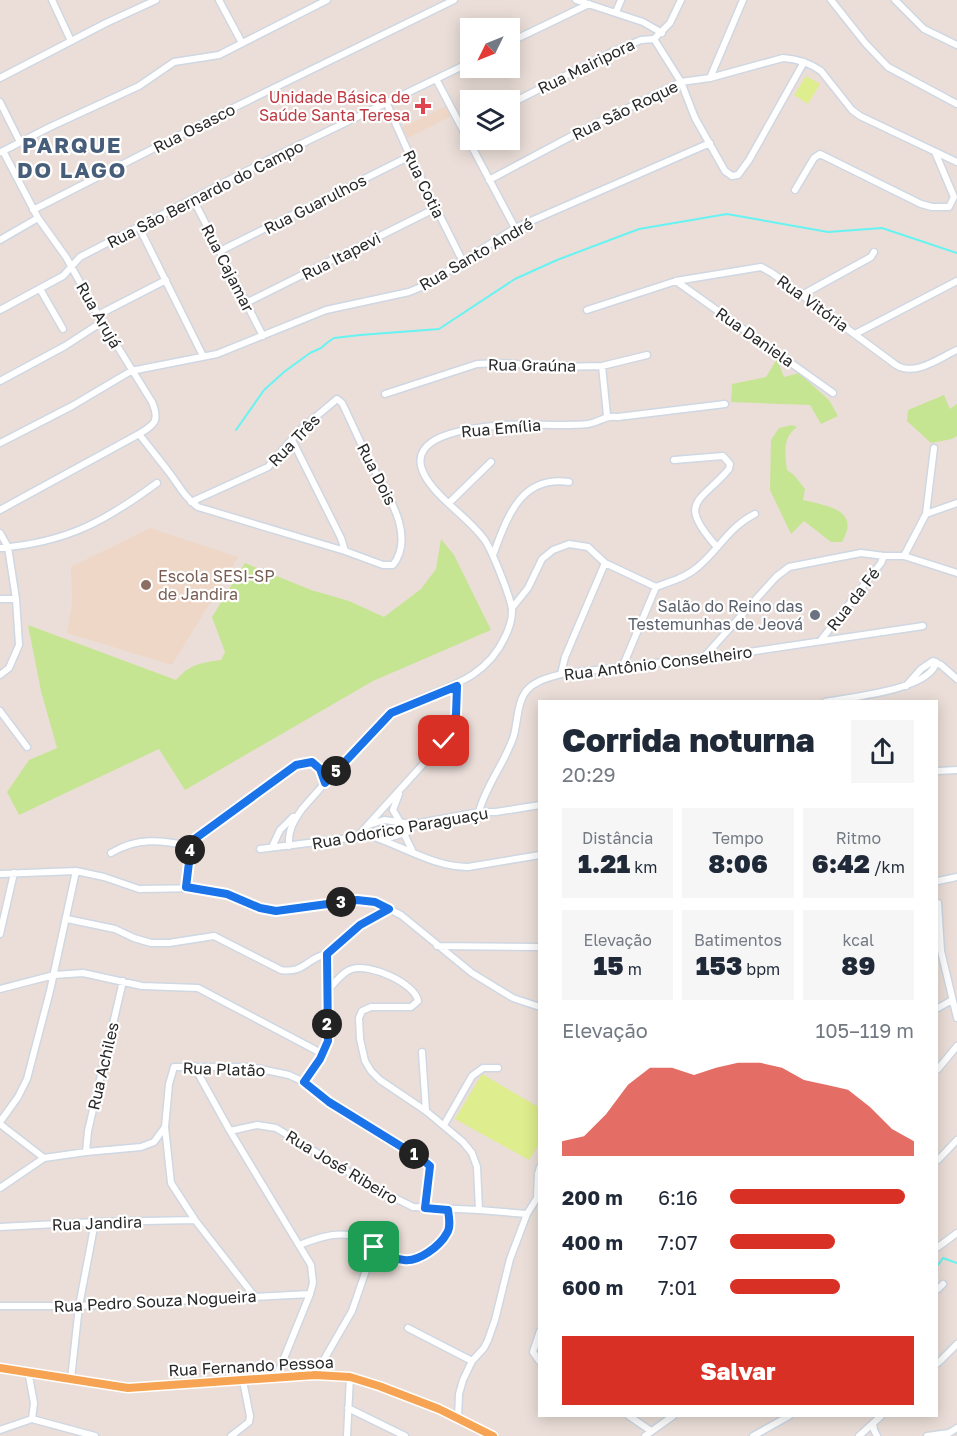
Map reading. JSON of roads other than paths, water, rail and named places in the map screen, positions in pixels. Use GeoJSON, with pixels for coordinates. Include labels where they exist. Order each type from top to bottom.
{"type":"FeatureCollection","features":[{"type":"Feature","properties":{"kind":"main road","name":"Rua Fernando Pessoa"},"geometry":{"type":"LineString","coordinates":[[0,1368],[128,1388],[315,1375],[350,1377],[379,1386],[458,1418],[494,1436]]}},
{"type":"Feature","properties":{"kind":"street"},"geometry":{"type":"LineString","coordinates":[[52,0],[71,41]]}},
{"type":"Feature","properties":{"kind":"street"},"geometry":{"type":"LineString","coordinates":[[0,78],[156,0]]}},
{"type":"Feature","properties":{"kind":"street"},"geometry":{"type":"LineString","coordinates":[[219,0],[242,43]]}},
{"type":"Feature","properties":{"kind":"street"},"geometry":{"type":"LineString","coordinates":[[1,152],[139,86],[174,62],[219,55],[327,0]]}},
{"type":"Feature","properties":{"kind":"street","name":"Rua Osasco"},"geometry":{"type":"LineString","coordinates":[[33,210],[454,0]]}},
{"type":"Feature","properties":{"kind":"street"},"geometry":{"type":"LineString","coordinates":[[576,0],[643,22],[662,33],[670,23],[681,0]]}},
{"type":"Feature","properties":{"kind":"street"},"geometry":{"type":"LineString","coordinates":[[616,12],[621,0]]}},
{"type":"Feature","properties":{"kind":"street"},"geometry":{"type":"LineString","coordinates":[[710,78],[743,0]]}},
{"type":"Feature","properties":{"kind":"street"},"geometry":{"type":"LineString","coordinates":[[831,0],[888,67],[957,104]]}},
{"type":"Feature","properties":{"kind":"street"},"geometry":{"type":"LineString","coordinates":[[895,0],[924,28],[957,45]]}},
{"type":"Feature","properties":{"kind":"street"},"geometry":{"type":"LineString","coordinates":[[520,37],[589,4]]}},
{"type":"Feature","properties":{"kind":"street","name":"Rua Mairipora"},"geometry":{"type":"LineString","coordinates":[[520,99],[610,53],[641,39],[654,39],[662,33]]}},
{"type":"Feature","properties":{"kind":"street"},"geometry":{"type":"LineString","coordinates":[[654,39],[681,82],[695,118],[725,171],[732,176],[738,175],[748,160],[804,62],[827,76],[852,110],[860,116],[957,162]]}},
{"type":"Feature","properties":{"kind":"street","name":"Rua São Roque"},"geometry":{"type":"LineString","coordinates":[[489,180],[681,82],[710,78],[783,58],[804,62]]}},
{"type":"Feature","properties":{"kind":"street","name":"Rua São Bernardo do Campo"},"geometry":{"type":"LineString","coordinates":[[0,310],[63,276],[80,257],[268,160],[460,67]]}},
{"type":"Feature","properties":{"kind":"street"},"geometry":{"type":"LineString","coordinates":[[435,79],[460,124]]}},
{"type":"Feature","properties":{"kind":"street"},"geometry":{"type":"LineString","coordinates":[[0,102],[20,142]]}},
{"type":"Feature","properties":{"kind":"street","name":"Rua Cotia"},"geometry":{"type":"LineString","coordinates":[[387,104],[410,156],[464,262]]}},
{"type":"Feature","properties":{"kind":"street","name":"Rua Santo André"},"geometry":{"type":"LineString","coordinates":[[131,370],[228,351],[326,310],[409,292],[426,285],[515,228],[710,143]]}},
{"type":"Feature","properties":{"kind":"street"},"geometry":{"type":"LineString","coordinates":[[473,150],[515,228]]}},
{"type":"Feature","properties":{"kind":"street"},"geometry":{"type":"LineString","coordinates":[[795,190],[814,158],[820,154],[921,204],[932,207],[949,207],[954,197],[935,151]]}},
{"type":"Feature","properties":{"kind":"street","name":"Rua Arujá"},"geometry":{"type":"LineString","coordinates":[[1,152],[33,210],[71,267],[156,412],[154,424],[140,434]]}},
{"type":"Feature","properties":{"kind":"street","name":"Rua Guarulhos"},"geometry":{"type":"LineString","coordinates":[[220,251],[410,156]]}},
{"type":"Feature","properties":{"kind":"street","name":"Rua Cajamar"},"geometry":{"type":"LineString","coordinates":[[194,200],[263,336]]}},
{"type":"Feature","properties":{"kind":"street","name":"Rua Itapevi"},"geometry":{"type":"LineString","coordinates":[[246,303],[436,208]]}},
{"type":"Feature","properties":{"kind":"street"},"geometry":{"type":"LineString","coordinates":[[0,240],[38,218]]}},
{"type":"Feature","properties":{"kind":"street"},"geometry":{"type":"LineString","coordinates":[[139,226],[203,356]]}},
{"type":"Feature","properties":{"kind":"street"},"geometry":{"type":"LineString","coordinates":[[802,295],[871,256],[874,252]]}},
{"type":"Feature","properties":{"kind":"street","name":"Rua Vitória"},"geometry":{"type":"LineString","coordinates":[[587,310],[676,281],[761,267],[906,371],[918,369],[957,350]]}},
{"type":"Feature","properties":{"kind":"street"},"geometry":{"type":"LineString","coordinates":[[98,315],[166,280]]}},
{"type":"Feature","properties":{"kind":"street","name":"Rua Daniela"},"geometry":{"type":"LineString","coordinates":[[676,281],[833,393]]}},
{"type":"Feature","properties":{"kind":"street"},"geometry":{"type":"LineString","coordinates":[[855,334],[957,281]]}},
{"type":"Feature","properties":{"kind":"street"},"geometry":{"type":"LineString","coordinates":[[40,289],[63,329]]}},
{"type":"Feature","properties":{"kind":"street"},"geometry":{"type":"LineString","coordinates":[[0,381],[65,346],[102,322]]}},
{"type":"Feature","properties":{"kind":"street","name":"Rua Graúna"},"geometry":{"type":"LineString","coordinates":[[385,394],[477,364],[602,366],[647,355]]}},
{"type":"Feature","properties":{"kind":"street"},"geometry":{"type":"LineString","coordinates":[[602,366],[607,415]]}},
{"type":"Feature","properties":{"kind":"street"},"geometry":{"type":"LineString","coordinates":[[0,443],[72,406],[131,370]]}},
{"type":"Feature","properties":{"kind":"street","name":"Rua Dois"},"geometry":{"type":"LineString","coordinates":[[330,403],[337,399],[342,403],[398,515],[401,534],[395,563],[388,566],[345,551]]}},
{"type":"Feature","properties":{"kind":"street","name":"Rua Três"},"geometry":{"type":"LineString","coordinates":[[191,502],[268,467],[330,403]]}},
{"type":"Feature","properties":{"kind":"street","name":"Rua Emília"},"geometry":{"type":"LineString","coordinates":[[512,608],[486,541],[427,480],[420,462],[424,449],[445,434],[471,429],[506,425],[588,424],[607,415],[618,417],[725,404]]}},
{"type":"Feature","properties":{"kind":"street"},"geometry":{"type":"LineString","coordinates":[[0,510],[140,434],[191,502],[209,510],[345,551]]}},
{"type":"Feature","properties":{"kind":"street"},"geometry":{"type":"LineString","coordinates":[[292,440],[341,538],[345,551]]}},
{"type":"Feature","properties":{"kind":"street"},"geometry":{"type":"LineString","coordinates":[[904,556],[926,513],[934,448]]}},
{"type":"Feature","properties":{"kind":"street"},"geometry":{"type":"LineString","coordinates":[[674,460],[723,456],[730,464],[729,469],[697,499],[695,507],[701,526],[717,547]]}},
{"type":"Feature","properties":{"kind":"street"},"geometry":{"type":"LineString","coordinates":[[449,503],[491,462]]}},
{"type":"Feature","properties":{"kind":"street"},"geometry":{"type":"LineString","coordinates":[[493,555],[509,513],[521,497],[545,483],[556,480],[569,482]]}},
{"type":"Feature","properties":{"kind":"street"},"geometry":{"type":"LineString","coordinates":[[0,548],[46,542],[87,528],[132,502],[157,483]]}},
{"type":"Feature","properties":{"kind":"street"},"geometry":{"type":"LineString","coordinates":[[926,513],[957,503]]}},
{"type":"Feature","properties":{"kind":"street"},"geometry":{"type":"LineString","coordinates":[[622,668],[656,587],[689,574],[741,521],[754,514]]}},
{"type":"Feature","properties":{"kind":"street"},"geometry":{"type":"LineString","coordinates":[[0,533],[8,548],[16,598],[19,645],[9,668],[0,675]]}},
{"type":"Feature","properties":{"kind":"street"},"geometry":{"type":"LineString","coordinates":[[272,847],[280,830],[391,713],[457,686],[480,669],[500,648],[507,635],[512,608],[528,588],[542,559],[553,550],[569,544],[588,547],[605,563],[656,587]]}},
{"type":"Feature","properties":{"kind":"street"},"geometry":{"type":"LineString","coordinates":[[704,658],[789,567],[861,553],[904,556],[957,573]]}},
{"type":"Feature","properties":{"kind":"street","name":"Rua da Fé"},"geometry":{"type":"LineString","coordinates":[[821,640],[884,556]]}},
{"type":"Feature","properties":{"kind":"street"},"geometry":{"type":"LineString","coordinates":[[561,674],[565,657],[605,563]]}},
{"type":"Feature","properties":{"kind":"street"},"geometry":{"type":"LineString","coordinates":[[0,599],[16,598]]}},
{"type":"Feature","properties":{"kind":"street","name":"Rua Antônio Conselheiro"},"geometry":{"type":"LineString","coordinates":[[479,812],[482,798],[506,755],[514,735],[522,697],[539,681],[561,674],[704,658],[923,626]]}},
{"type":"Feature","properties":{"kind":"street"},"geometry":{"type":"LineString","coordinates":[[835,700],[906,686],[925,677],[935,667],[936,662],[957,679]]}},
{"type":"Feature","properties":{"kind":"street"},"geometry":{"type":"LineString","coordinates":[[357,837],[444,741],[456,715],[457,686]]}},
{"type":"Feature","properties":{"kind":"street"},"geometry":{"type":"LineString","coordinates":[[0,711],[27,747]]}},
{"type":"Feature","properties":{"kind":"street"},"geometry":{"type":"LineString","coordinates":[[186,887],[191,846],[196,838],[228,813],[296,765],[312,762],[320,769],[325,783]]}},
{"type":"Feature","properties":{"kind":"street"},"geometry":{"type":"LineString","coordinates":[[938,771],[957,770]]}},
{"type":"Feature","properties":{"kind":"street"},"geometry":{"type":"LineString","coordinates":[[400,822],[394,815],[394,805],[410,778]]}},
{"type":"Feature","properties":{"kind":"street","name":"Rua Odorico Paraguaçu"},"geometry":{"type":"LineString","coordinates":[[260,849],[357,837],[410,824],[479,812],[538,805]]}},
{"type":"Feature","properties":{"kind":"street"},"geometry":{"type":"LineString","coordinates":[[289,846],[288,832],[302,809]]}},
{"type":"Feature","properties":{"kind":"street"},"geometry":{"type":"LineString","coordinates":[[367,825],[384,820],[410,824],[405,833],[406,842],[414,852]]}},
{"type":"Feature","properties":{"kind":"street"},"geometry":{"type":"LineString","coordinates":[[380,839],[392,838],[405,833]]}},
{"type":"Feature","properties":{"kind":"street"},"geometry":{"type":"LineString","coordinates":[[367,835],[456,867],[538,855]]}},
{"type":"Feature","properties":{"kind":"street"},"geometry":{"type":"LineString","coordinates":[[111,853],[126,844],[152,841],[191,846]]}},
{"type":"Feature","properties":{"kind":"street"},"geometry":{"type":"LineString","coordinates":[[44,1158],[0,1123],[27,1079],[54,975],[76,871]]}},
{"type":"Feature","properties":{"kind":"street"},"geometry":{"type":"LineString","coordinates":[[0,873],[76,871],[105,877],[139,889],[186,887],[227,894],[260,908],[276,911],[357,900],[375,902],[401,915],[437,946],[494,986],[513,998],[538,1006]]}},
{"type":"Feature","properties":{"kind":"street"},"geometry":{"type":"LineString","coordinates":[[0,934],[14,873]]}},
{"type":"Feature","properties":{"kind":"street"},"geometry":{"type":"LineString","coordinates":[[938,881],[957,877]]}},
{"type":"Feature","properties":{"kind":"street"},"geometry":{"type":"LineString","coordinates":[[938,903],[939,936],[957,1018]]}},
{"type":"Feature","properties":{"kind":"street"},"geometry":{"type":"LineString","coordinates":[[67,919],[115,929],[151,943],[169,943],[214,936],[281,970],[290,971],[302,968],[320,955],[327,954],[360,925],[389,909]]}},
{"type":"Feature","properties":{"kind":"street"},"geometry":{"type":"LineString","coordinates":[[437,946],[538,947]]}},
{"type":"Feature","properties":{"kind":"street"},"geometry":{"type":"LineString","coordinates":[[304,1082],[323,1054],[328,1041],[327,954]]}},
{"type":"Feature","properties":{"kind":"street"},"geometry":{"type":"LineString","coordinates":[[327,991],[344,974],[351,969],[359,968],[375,970],[390,976],[416,993],[418,1001],[411,1007],[371,1007],[362,1011],[359,1018],[360,1039],[365,1061],[370,1071],[380,1080],[426,1111],[463,1142],[472,1154],[479,1177],[479,1210]]}},
{"type":"Feature","properties":{"kind":"street"},"geometry":{"type":"LineString","coordinates":[[0,989],[54,975],[83,973],[142,986],[198,988],[323,1054]]}},
{"type":"Feature","properties":{"kind":"street","name":"Rua Achiles"},"geometry":{"type":"LineString","coordinates":[[86,1152],[88,1131],[123,981]]}},
{"type":"Feature","properties":{"kind":"street"},"geometry":{"type":"LineString","coordinates":[[938,1008],[952,1000]]}},
{"type":"Feature","properties":{"kind":"street"},"geometry":{"type":"LineString","coordinates":[[938,1069],[957,1046]]}},
{"type":"Feature","properties":{"kind":"street"},"geometry":{"type":"LineString","coordinates":[[422,1052],[426,1111]]}},
{"type":"Feature","properties":{"kind":"street"},"geometry":{"type":"LineString","coordinates":[[194,1066],[230,1131],[311,1265],[313,1283],[310,1294],[276,1378]]}},
{"type":"Feature","properties":{"kind":"street","name":"Rua Platão"},"geometry":{"type":"LineString","coordinates":[[165,1127],[169,1084],[174,1067],[251,1067],[289,1075],[304,1082],[329,1102],[428,1163],[431,1171],[425,1208]]}},
{"type":"Feature","properties":{"kind":"street"},"geometry":{"type":"LineString","coordinates":[[444,1125],[477,1071],[498,1068]]}},
{"type":"Feature","properties":{"kind":"street","name":"Rua José Ribeiro"},"geometry":{"type":"LineString","coordinates":[[230,1131],[257,1125],[276,1128],[404,1204],[448,1210],[527,1214]]}},
{"type":"Feature","properties":{"kind":"street"},"geometry":{"type":"LineString","coordinates":[[0,1188],[44,1158],[141,1147],[154,1142],[165,1127]]}},
{"type":"Feature","properties":{"kind":"street"},"geometry":{"type":"LineString","coordinates":[[165,1127],[171,1183],[195,1220],[255,1297]]}},
{"type":"Feature","properties":{"kind":"street"},"geometry":{"type":"LineString","coordinates":[[938,1160],[957,1140]]}},
{"type":"Feature","properties":{"kind":"street"},"geometry":{"type":"LineString","coordinates":[[458,1418],[461,1387],[472,1361],[479,1355],[488,1340],[510,1258],[527,1214],[538,1199],[538,1174]]}},
{"type":"Feature","properties":{"kind":"street"},"geometry":{"type":"LineString","coordinates":[[299,1245],[324,1236],[346,1234],[359,1238],[397,1259],[415,1260],[447,1233],[450,1221],[448,1210]]}},
{"type":"Feature","properties":{"kind":"street","name":"Rua Jandira"},"geometry":{"type":"LineString","coordinates":[[0,1227],[195,1220]]}},
{"type":"Feature","properties":{"kind":"street"},"geometry":{"type":"LineString","coordinates":[[71,1379],[79,1306],[95,1222]]}},
{"type":"Feature","properties":{"kind":"street"},"geometry":{"type":"LineString","coordinates":[[938,1248],[957,1233]]}},
{"type":"Feature","properties":{"kind":"street"},"geometry":{"type":"LineString","coordinates":[[315,1375],[351,1311],[374,1247]]}},
{"type":"Feature","properties":{"kind":"street","name":"Rua Pedro Souza Nogueira"},"geometry":{"type":"LineString","coordinates":[[0,1306],[79,1306],[310,1294]]}},
{"type":"Feature","properties":{"kind":"street"},"geometry":{"type":"LineString","coordinates":[[408,1328],[472,1361]]}},
{"type":"Feature","properties":{"kind":"street"},"geometry":{"type":"LineString","coordinates":[[538,1337],[533,1352],[538,1359]]}},
{"type":"Feature","properties":{"kind":"street"},"geometry":{"type":"LineString","coordinates":[[938,1363],[957,1344]]}},
{"type":"Feature","properties":{"kind":"street"},"geometry":{"type":"LineString","coordinates":[[28,1371],[34,1403],[32,1419]]}},
{"type":"Feature","properties":{"kind":"street"},"geometry":{"type":"LineString","coordinates":[[347,1436],[350,1377]]}},
{"type":"Feature","properties":{"kind":"street"},"geometry":{"type":"LineString","coordinates":[[231,1436],[249,1422],[250,1416],[243,1381]]}},
{"type":"Feature","properties":{"kind":"street"},"geometry":{"type":"LineString","coordinates":[[348,1408],[405,1436]]}},
{"type":"Feature","properties":{"kind":"street"},"geometry":{"type":"LineString","coordinates":[[630,1417],[648,1433],[672,1417]]}},
{"type":"Feature","properties":{"kind":"street"},"geometry":{"type":"LineString","coordinates":[[754,1435],[787,1417]]}},
{"type":"Feature","properties":{"kind":"street"},"geometry":{"type":"LineString","coordinates":[[859,1436],[880,1417]]}},
{"type":"Feature","properties":{"kind":"street"},"geometry":{"type":"LineString","coordinates":[[0,1430],[32,1419],[96,1436]]}},
{"type":"Feature","properties":{"kind":"street"},"geometry":{"type":"LineString","coordinates":[[873,1423],[877,1436]]}},
{"type":"Feature","properties":{"kind":"street"},"geometry":{"type":"LineString","coordinates":[[927,1436],[949,1433],[957,1428]]}},
{"type":"Feature","properties":{"kind":"waterway"},"geometry":{"type":"LineString","coordinates":[[236,430],[264,390],[284,372],[334,338],[439,329],[515,279],[557,260],[639,229],[727,214],[828,232],[882,228],[957,253]]}},
{"type":"Feature","properties":{"kind":"waterway"},"geometry":{"type":"LineString","coordinates":[[938,1265],[943,1258],[957,1263]]}},
{"type":"Feature","properties":{"kind":"place","name":"Unidade Básica de Saúde Santa Teresa"},"geometry":{"type":"Point","coordinates":[423,106]}},
{"type":"Feature","properties":{"kind":"place","name":"Escola SESI-SP de Jandira"},"geometry":{"type":"Point","coordinates":[146,585]}},
{"type":"Feature","properties":{"kind":"place","name":"Salão do Reino das Testemunhas de Jeová"},"geometry":{"type":"Point","coordinates":[815,615]}},
{"type":"Feature","properties":{"kind":"district","name":"PARQUE DO LAGO"},"geometry":{"type":"Point","coordinates":[72,156]}}]}
